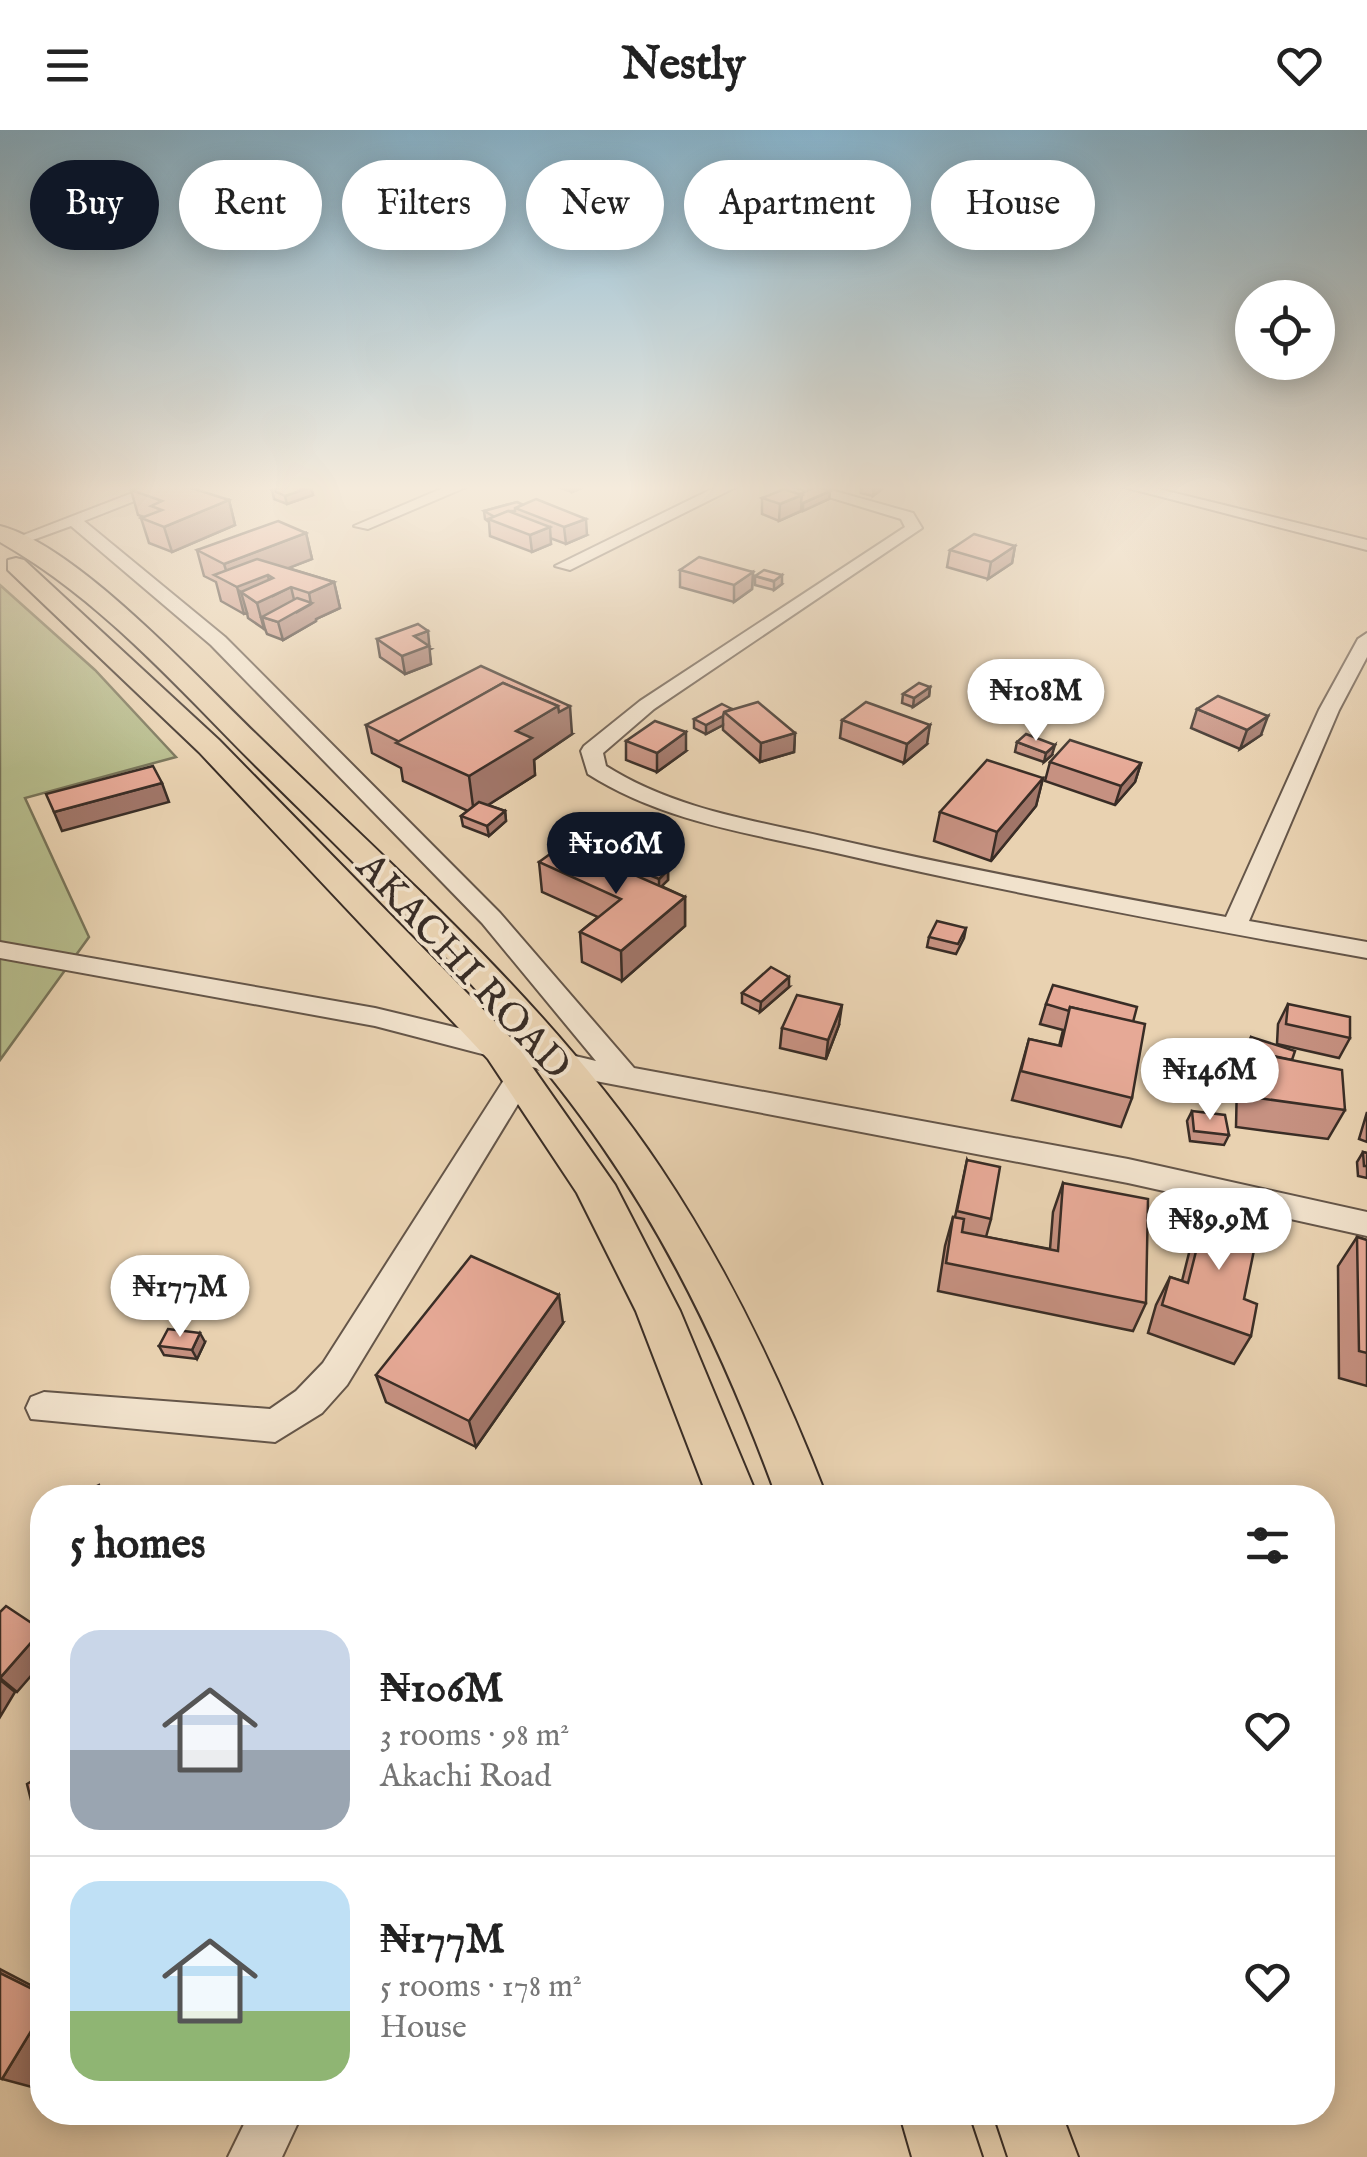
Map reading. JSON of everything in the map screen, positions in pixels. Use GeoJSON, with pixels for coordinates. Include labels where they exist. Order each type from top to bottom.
{"type":"FeatureCollection","features":[{"type":"Feature","properties":{"kind":"main road","name":"AKACHI ROAD"},"geometry":{"type":"LineString","coordinates":[[33,580],[209,746],[511,1063],[594,1185],[658,1312],[728,1485]]}},
{"type":"Feature","properties":{"kind":"main road","name":"AKACHI ROAD"},"geometry":{"type":"LineString","coordinates":[[69,580],[85,589],[169,665],[430,922],[558,1064],[615,1134],[676,1226],[730,1330],[796,1485]]}},
{"type":"Feature","properties":{"kind":"main road"},"geometry":{"type":"LineString","coordinates":[[938,2125],[947,2157]]}},
{"type":"Feature","properties":{"kind":"main road"},"geometry":{"type":"LineString","coordinates":[[1032,2125],[1043,2157]]}},
{"type":"Feature","properties":{"kind":"street"},"geometry":{"type":"LineString","coordinates":[[145,580],[218,641],[490,918],[622,1074]]}},
{"type":"Feature","properties":{"kind":"street"},"geometry":{"type":"LineString","coordinates":[[836,580],[647,705],[592,751],[596,769],[622,788],[671,807],[914,864],[1367,950]]}},
{"type":"Feature","properties":{"kind":"street"},"geometry":{"type":"LineString","coordinates":[[1234,926],[1328,710],[1367,640]]}},
{"type":"Feature","properties":{"kind":"street"},"geometry":{"type":"LineString","coordinates":[[0,950],[375,1016],[511,1063],[558,1064],[622,1074],[1128,1171],[1367,1224]]}},
{"type":"Feature","properties":{"kind":"street"},"geometry":{"type":"LineString","coordinates":[[44,1408],[275,1426],[309,1402],[335,1374],[511,1063]]}},
{"type":"Feature","properties":{"kind":"street"},"geometry":{"type":"LineString","coordinates":[[254,2157],[271,2125]]}},
{"type":"Feature","properties":{"kind":"green space"},"geometry":{"type":"Polygon","coordinates":[[[0,585],[95,670],[176,757],[25,798],[89,937],[0,1060],[0,585]]]}},
{"type":"Feature","properties":{"kind":"building"},"geometry":{"type":"Polygon","coordinates":[[[223,580],[256,580],[237,587],[223,580]]]}},
{"type":"Feature","properties":{"kind":"building"},"geometry":{"type":"Polygon","coordinates":[[[269,580],[334,582],[309,593],[291,587],[257,603],[241,592],[269,580]]]}},
{"type":"Feature","properties":{"kind":"building"},"geometry":{"type":"Polygon","coordinates":[[[715,580],[742,580],[734,585],[715,580]]]}},
{"type":"Feature","properties":{"kind":"building"},"geometry":{"type":"Polygon","coordinates":[[[297,598],[312,603],[278,622],[262,617],[297,598]]]}},
{"type":"Feature","properties":{"kind":"building"},"geometry":{"type":"Polygon","coordinates":[[[418,624],[428,631],[414,636],[429,646],[402,656],[377,639],[418,624]]]}},
{"type":"Feature","properties":{"kind":"building"},"geometry":{"type":"Polygon","coordinates":[[[481,666],[570,706],[559,712],[558,706],[503,683],[400,742],[366,725],[481,666]]]}},
{"type":"Feature","properties":{"kind":"building"},"geometry":{"type":"Polygon","coordinates":[[[503,683],[558,706],[516,731],[532,738],[469,776],[396,743],[503,683]]]}},
{"type":"Feature","properties":{"kind":"building"},"geometry":{"type":"Polygon","coordinates":[[[919,683],[930,687],[914,698],[903,694],[919,683]]]}},
{"type":"Feature","properties":{"kind":"building"},"geometry":{"type":"Polygon","coordinates":[[[1218,696],[1268,716],[1247,730],[1197,709],[1218,696]]]}},
{"type":"Feature","properties":{"kind":"building"},"geometry":{"type":"Polygon","coordinates":[[[758,702],[795,733],[761,743],[724,712],[758,702]]]}},
{"type":"Feature","properties":{"kind":"building"},"geometry":{"type":"Polygon","coordinates":[[[866,702],[930,725],[907,744],[842,720],[866,702]]]}},
{"type":"Feature","properties":{"kind":"building"},"geometry":{"type":"Polygon","coordinates":[[[722,704],[732,709],[706,725],[694,719],[722,704]]]}},
{"type":"Feature","properties":{"kind":"building"},"geometry":{"type":"Polygon","coordinates":[[[655,721],[686,732],[657,753],[626,741],[655,721]]]}},
{"type":"Feature","properties":{"kind":"building"},"geometry":{"type":"Polygon","coordinates":[[[1026,734],[1055,745],[1046,753],[1017,742],[1026,734]]]}},
{"type":"Feature","properties":{"kind":"building"},"geometry":{"type":"Polygon","coordinates":[[[1070,740],[1141,763],[1121,786],[1050,762],[1070,740]]]}},
{"type":"Feature","properties":{"kind":"building"},"geometry":{"type":"Polygon","coordinates":[[[987,760],[1043,778],[997,832],[940,812],[987,760]]]}},
{"type":"Feature","properties":{"kind":"building"},"geometry":{"type":"Polygon","coordinates":[[[153,766],[162,783],[54,812],[46,794],[153,766]]]}},
{"type":"Feature","properties":{"kind":"building"},"geometry":{"type":"Polygon","coordinates":[[[479,802],[505,811],[487,826],[461,816],[479,802]]]}},
{"type":"Feature","properties":{"kind":"building"},"geometry":{"type":"Polygon","coordinates":[[[564,844],[685,897],[621,951],[580,932],[621,899],[539,862],[564,844]]]}},
{"type":"Feature","properties":{"kind":"building"},"geometry":{"type":"Polygon","coordinates":[[[624,853],[668,870],[659,879],[614,861],[624,853]]]}},
{"type":"Feature","properties":{"kind":"building"},"geometry":{"type":"Polygon","coordinates":[[[937,921],[966,928],[958,944],[929,937],[937,921]]]}},
{"type":"Feature","properties":{"kind":"building"},"geometry":{"type":"Polygon","coordinates":[[[771,967],[789,977],[761,1002],[742,993],[771,967]]]}},
{"type":"Feature","properties":{"kind":"building"},"geometry":{"type":"Polygon","coordinates":[[[1053,985],[1137,1007],[1133,1022],[1046,1004],[1053,985]]]}},
{"type":"Feature","properties":{"kind":"building"},"geometry":{"type":"Polygon","coordinates":[[[797,995],[842,1005],[828,1040],[782,1028],[797,995]]]}},
{"type":"Feature","properties":{"kind":"building"},"geometry":{"type":"Polygon","coordinates":[[[1288,1004],[1350,1017],[1350,1038],[1286,1024],[1288,1004]]]}},
{"type":"Feature","properties":{"kind":"building"},"geometry":{"type":"Polygon","coordinates":[[[1070,1007],[1145,1024],[1132,1098],[1021,1071],[1029,1039],[1061,1046],[1070,1007]]]}},
{"type":"Feature","properties":{"kind":"building"},"geometry":{"type":"Polygon","coordinates":[[[1251,1037],[1295,1051],[1292,1060],[1246,1050],[1251,1037]]]}},
{"type":"Feature","properties":{"kind":"building"},"geometry":{"type":"Polygon","coordinates":[[[1251,1052],[1342,1070],[1345,1110],[1251,1097],[1251,1052]]]}},
{"type":"Feature","properties":{"kind":"building"},"geometry":{"type":"Polygon","coordinates":[[[1192,1111],[1225,1115],[1229,1135],[1194,1131],[1192,1111]]]}},
{"type":"Feature","properties":{"kind":"building"},"geometry":{"type":"Polygon","coordinates":[[[967,1160],[1000,1167],[991,1219],[957,1211],[967,1160]]]}},
{"type":"Feature","properties":{"kind":"building"},"geometry":{"type":"Polygon","coordinates":[[[1063,1183],[1148,1199],[1146,1303],[946,1263],[953,1217],[964,1219],[962,1232],[1058,1251],[1063,1183]]]}},
{"type":"Feature","properties":{"kind":"building"},"geometry":{"type":"Polygon","coordinates":[[[1208,1204],[1260,1221],[1244,1299],[1257,1304],[1251,1336],[1162,1305],[1170,1277],[1188,1283],[1208,1204]]]}},
{"type":"Feature","properties":{"kind":"building"},"geometry":{"type":"Polygon","coordinates":[[[1357,1237],[1367,1240],[1367,1353],[1359,1351],[1357,1237]]]}},
{"type":"Feature","properties":{"kind":"building"},"geometry":{"type":"Polygon","coordinates":[[[471,1256],[559,1295],[469,1421],[376,1375],[471,1256]]]}},
{"type":"Feature","properties":{"kind":"building"},"geometry":{"type":"Polygon","coordinates":[[[168,1329],[200,1333],[192,1350],[159,1346],[168,1329]]]}},
{"type":"Feature","properties":{"kind":"building"},"geometry":{"type":"Polygon","coordinates":[[[6,1606],[30,1622],[30,1644],[0,1678],[0,1612],[6,1606]]]}},
{"type":"Feature","properties":{"kind":"building"},"geometry":{"type":"Polygon","coordinates":[[[0,1973],[30,1988],[30,2033],[0,2078],[0,1973]]]}}]}
